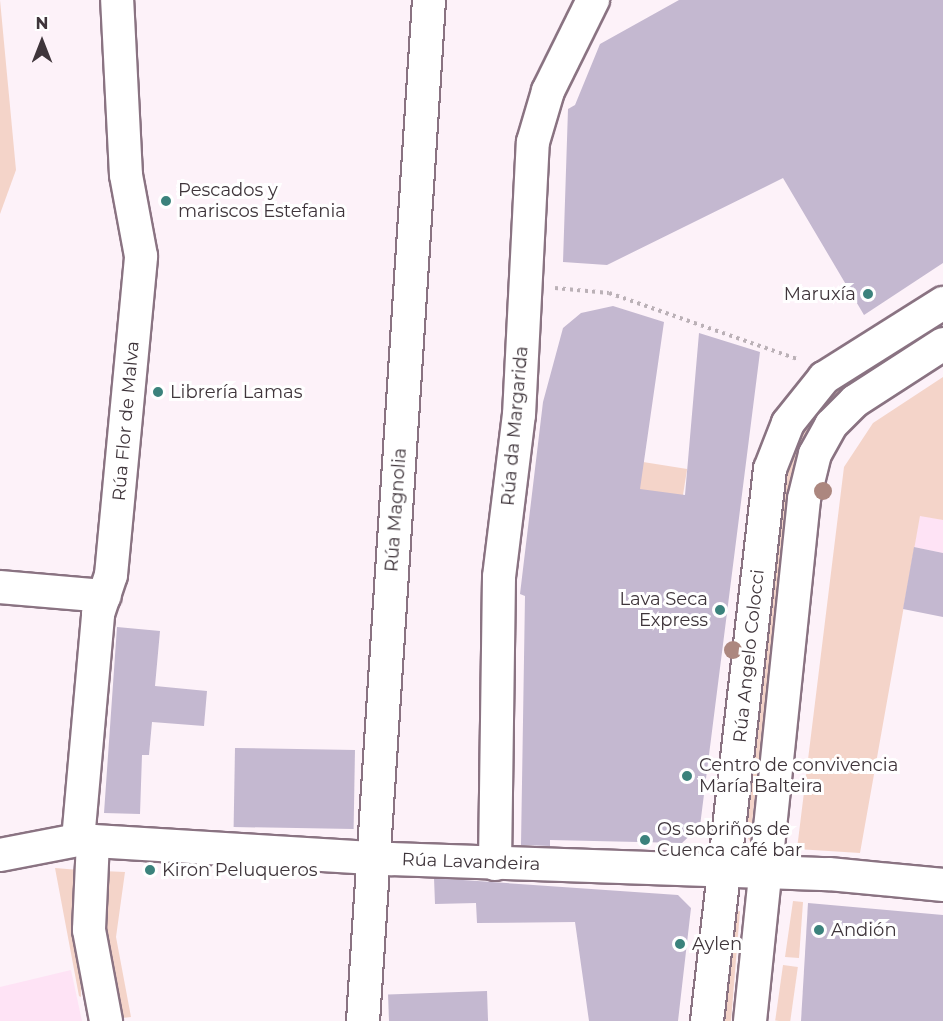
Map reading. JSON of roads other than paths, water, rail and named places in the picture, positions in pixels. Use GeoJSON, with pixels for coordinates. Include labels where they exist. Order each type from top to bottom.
{"type":"FeatureCollection","features":[{"type":"Feature","properties":{"kind":"street","name":"Rúa Flor de Malva"},"geometry":{"type":"LineString","coordinates":[[106,1021],[89,930],[86,841],[98,614],[111,575],[141,256],[126,175],[117,0]]}},
{"type":"Feature","properties":{"kind":"street","name":"Rúa Magnolia"},"geometry":{"type":"LineString","coordinates":[[363,1021],[429,0]]}},
{"type":"Feature","properties":{"kind":"street","name":"Rúa da Margarida"},"geometry":{"type":"LineString","coordinates":[[495,864],[499,577],[519,415],[533,142],[548,91],[593,0]]}},
{"type":"Feature","properties":{"kind":"street","name":"Rúa Angelo Colocci"},"geometry":{"type":"LineString","coordinates":[[707,1021],[727,869],[770,469],[788,423],[824,378],[852,357],[943,303]]}},
{"type":"Feature","properties":{"kind":"street"},"geometry":{"type":"LineString","coordinates":[[750,1021],[804,499],[815,454],[831,425],[873,388],[943,344]]}},
{"type":"Feature","properties":{"kind":"street"},"geometry":{"type":"LineString","coordinates":[[852,357],[873,388]]}},
{"type":"Feature","properties":{"kind":"street"},"geometry":{"type":"LineString","coordinates":[[0,587],[105,596]]}},
{"type":"Feature","properties":{"kind":"street","name":"Rúa Lavandeira"},"geometry":{"type":"LineString","coordinates":[[0,855],[86,841],[495,864],[767,871],[943,885]]}},
{"type":"Feature","properties":{"kind":"place","name":"Pescados y mariscos Estefania"},"geometry":{"type":"Point","coordinates":[166,201]}},
{"type":"Feature","properties":{"kind":"place","name":"Maruxía"},"geometry":{"type":"Point","coordinates":[868,294]}},
{"type":"Feature","properties":{"kind":"place","name":"Librería Lamas"},"geometry":{"type":"Point","coordinates":[158,392]}},
{"type":"Feature","properties":{"kind":"place","name":"Lava Seca Express"},"geometry":{"type":"Point","coordinates":[720,610]}},
{"type":"Feature","properties":{"kind":"place","name":"Centro de convivencia María Balteira"},"geometry":{"type":"Point","coordinates":[687,776]}},
{"type":"Feature","properties":{"kind":"place","name":"Os sobriños de Cuenca café bar"},"geometry":{"type":"Point","coordinates":[645,840]}},
{"type":"Feature","properties":{"kind":"place","name":"Kiron Peluqueros"},"geometry":{"type":"Point","coordinates":[150,870]}},
{"type":"Feature","properties":{"kind":"place","name":"Andión"},"geometry":{"type":"Point","coordinates":[819,930]}},
{"type":"Feature","properties":{"kind":"place","name":"Aylen"},"geometry":{"type":"Point","coordinates":[680,944]}}]}
